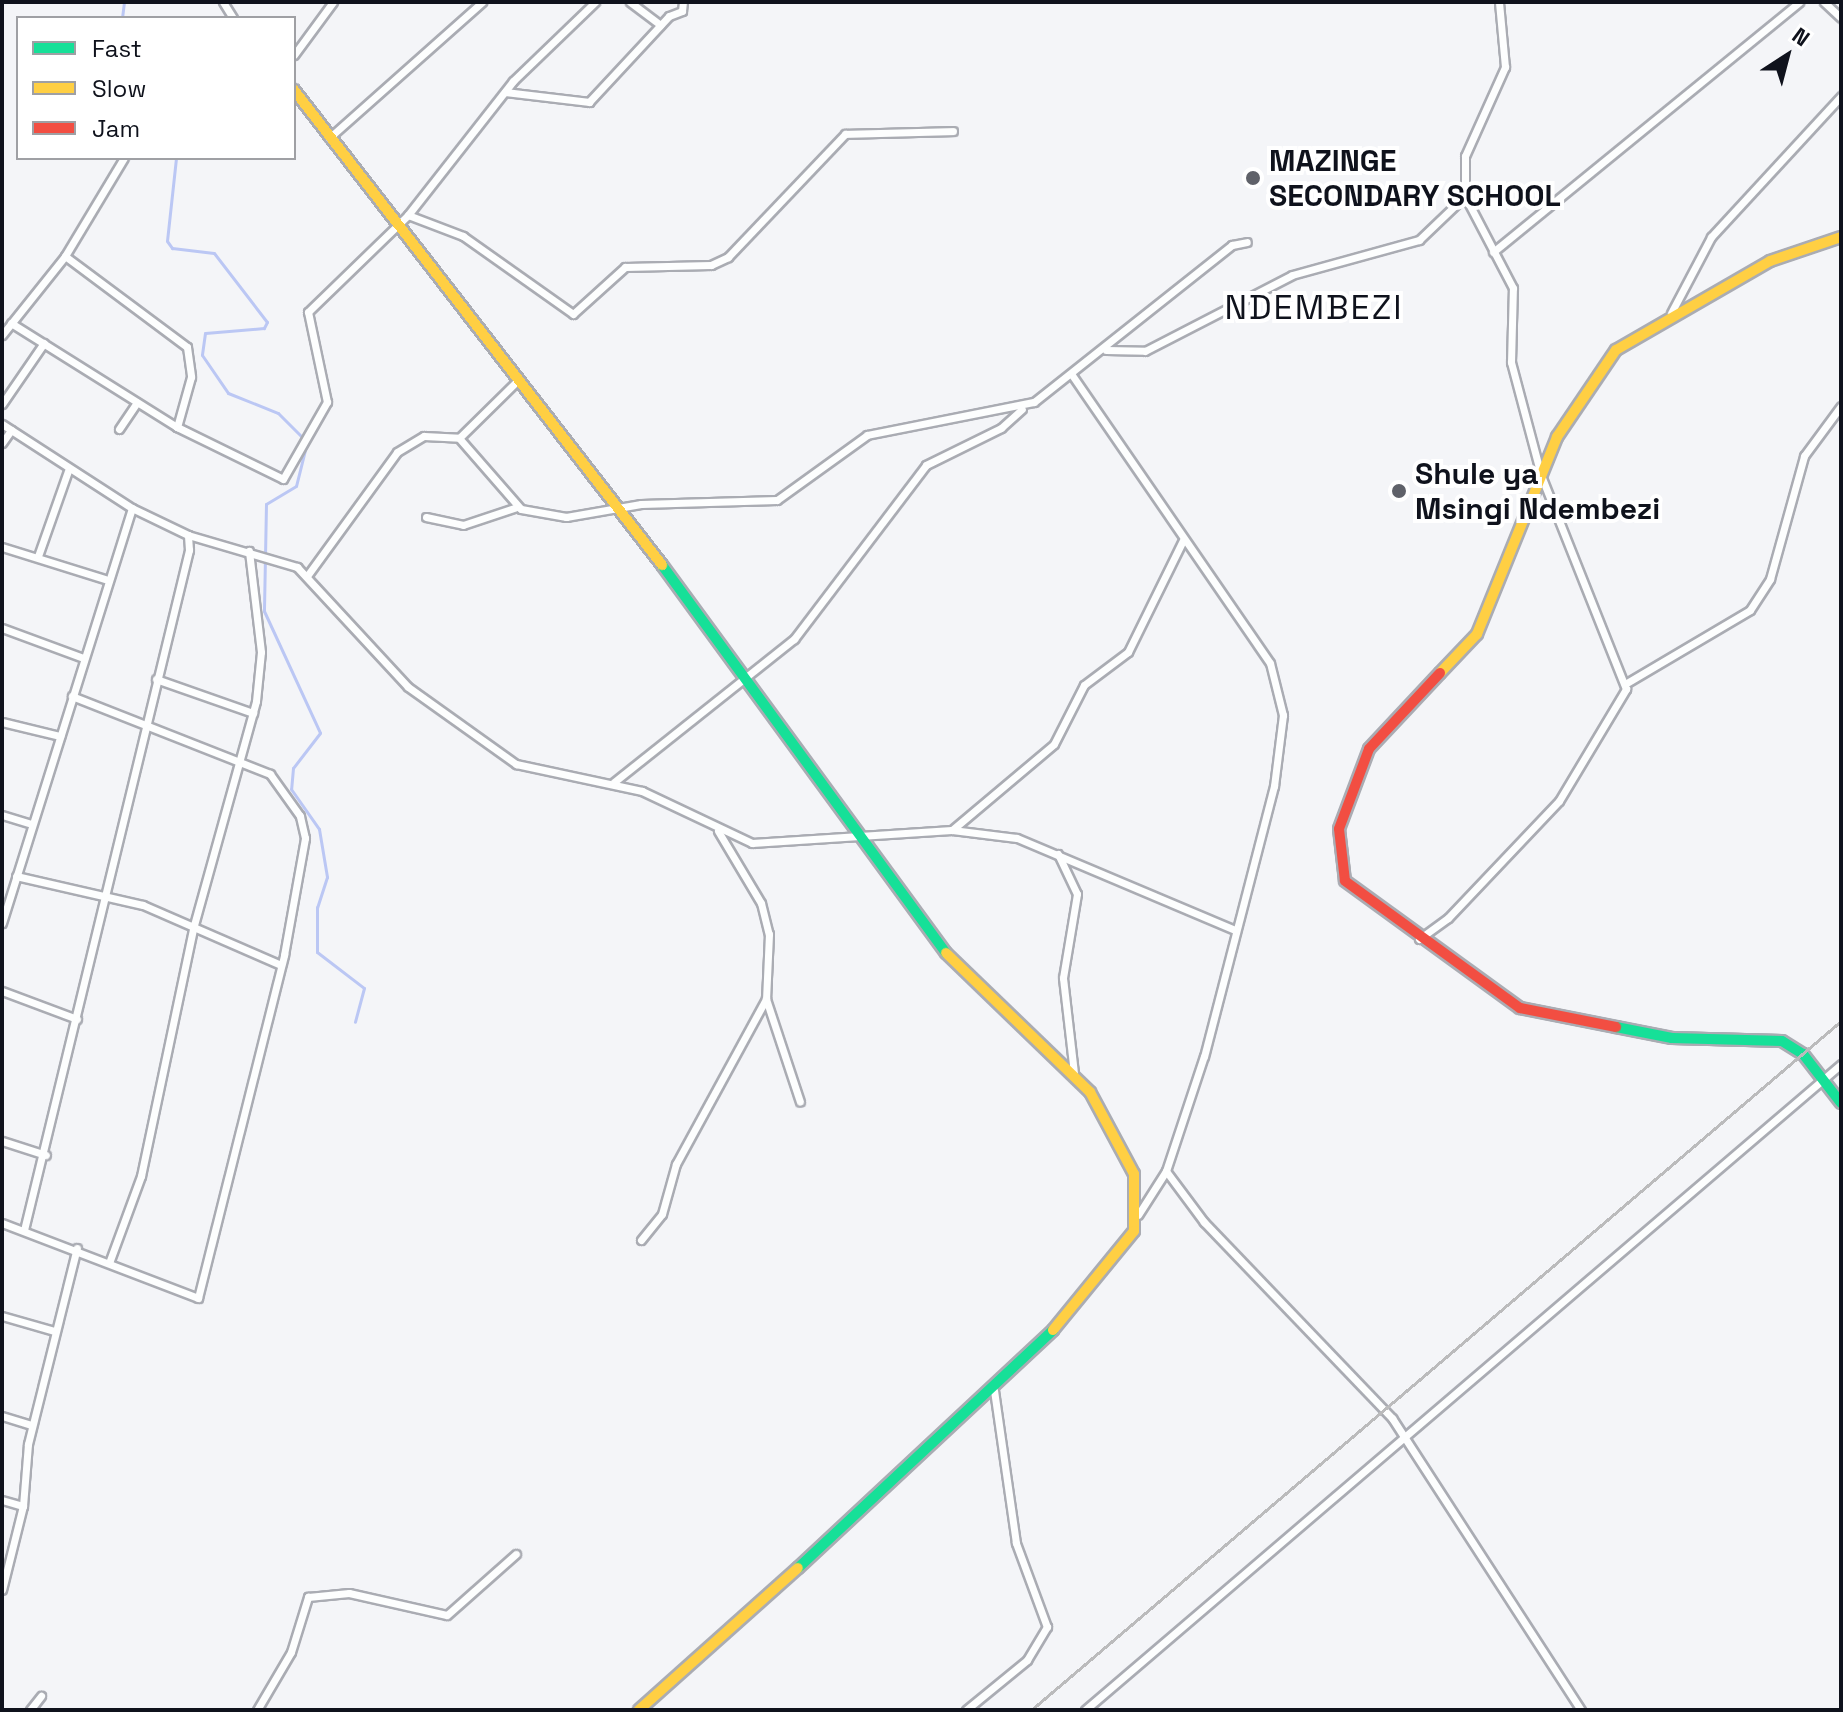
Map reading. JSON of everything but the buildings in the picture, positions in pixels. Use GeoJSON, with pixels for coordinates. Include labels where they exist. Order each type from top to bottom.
{"type":"FeatureCollection","features":[{"type":"Feature","properties":{"kind":"street"},"geometry":{"type":"LineString","coordinates":[[296,52],[333,2]]}},
{"type":"Feature","properties":{"kind":"street"},"geometry":{"type":"LineString","coordinates":[[329,138],[482,2]]}},
{"type":"Feature","properties":{"kind":"street"},"geometry":{"type":"LineString","coordinates":[[11,323],[177,427],[270,478],[285,478],[327,402],[326,370],[307,314],[408,215],[505,92],[595,2]]}},
{"type":"Feature","properties":{"kind":"street"},"geometry":{"type":"LineString","coordinates":[[630,2],[660,25]]}},
{"type":"Feature","properties":{"kind":"street"},"geometry":{"type":"LineString","coordinates":[[505,92],[589,102],[660,25],[682,11],[683,2]]}},
{"type":"Feature","properties":{"kind":"street"},"geometry":{"type":"LineString","coordinates":[[1499,2],[1505,67],[1465,156],[1465,196],[1513,288],[1511,362],[1541,475],[1625,684]]}},
{"type":"Feature","properties":{"kind":"street"},"geometry":{"type":"LineString","coordinates":[[1493,252],[1799,2]]}},
{"type":"Feature","properties":{"kind":"street"},"geometry":{"type":"LineString","coordinates":[[1824,2],[1841,18]]}},
{"type":"Feature","properties":{"kind":"street"},"geometry":{"type":"LineString","coordinates":[[296,93],[611,509],[747,679],[948,956],[1074,1073],[1121,1141],[1138,1215]]}},
{"type":"Feature","properties":{"kind":"street"},"geometry":{"type":"LineString","coordinates":[[1671,313],[1711,237],[1841,96]]}},
{"type":"Feature","properties":{"kind":"street"},"geometry":{"type":"LineString","coordinates":[[408,215],[450,228],[573,314],[625,267],[711,265],[728,257],[845,134],[953,131]]}},
{"type":"Feature","properties":{"kind":"street"},"geometry":{"type":"LineString","coordinates":[[2,335],[65,256],[123,160]]}},
{"type":"Feature","properties":{"kind":"street"},"geometry":{"type":"LineString","coordinates":[[1106,350],[1145,351],[1292,275],[1419,240],[1465,196]]}},
{"type":"Feature","properties":{"kind":"street"},"geometry":{"type":"LineString","coordinates":[[1841,237],[1801,246],[1671,313],[1616,350],[1566,421],[1477,634],[1369,749],[1342,813],[1340,857],[1349,888],[1419,939],[1535,1014],[1672,1038],[1782,1041],[1803,1054],[1820,1084],[1841,1103]]}},
{"type":"Feature","properties":{"kind":"street"},"geometry":{"type":"LineString","coordinates":[[614,782],[747,679],[829,602],[926,465],[1001,428],[1024,407],[1106,350],[1232,245],[1247,242]]}},
{"type":"Feature","properties":{"kind":"street"},"geometry":{"type":"LineString","coordinates":[[65,256],[185,345],[191,377],[177,427]]}},
{"type":"Feature","properties":{"kind":"street"},"geometry":{"type":"LineString","coordinates":[[2,404],[44,343]]}},
{"type":"Feature","properties":{"kind":"street"},"geometry":{"type":"LineString","coordinates":[[639,1710],[994,1390],[1112,1264],[1166,1171],[1274,786],[1283,715],[1270,663],[1072,375]]}},
{"type":"Feature","properties":{"kind":"street"},"geometry":{"type":"LineString","coordinates":[[307,576],[397,452],[420,437],[459,438],[515,383]]}},
{"type":"Feature","properties":{"kind":"street"},"geometry":{"type":"LineString","coordinates":[[119,429],[137,402]]}},
{"type":"Feature","properties":{"kind":"street"},"geometry":{"type":"LineString","coordinates":[[1419,939],[1448,918],[1559,801],[1610,725],[1625,684],[1750,610],[1770,579],[1804,456],[1841,406]]}},
{"type":"Feature","properties":{"kind":"street"},"geometry":{"type":"LineString","coordinates":[[426,517],[463,525],[517,507],[557,517],[611,509],[777,500],[867,435],[1024,407]]}},
{"type":"Feature","properties":{"kind":"street"},"geometry":{"type":"LineString","coordinates":[[2,424],[68,471],[132,508],[188,535],[287,561],[307,576],[408,687],[506,759],[614,782],[718,830],[764,844],[952,830],[1057,852],[1235,930]]}},
{"type":"Feature","properties":{"kind":"street"},"geometry":{"type":"LineString","coordinates":[[2,443],[11,430]]}},
{"type":"Feature","properties":{"kind":"street"},"geometry":{"type":"LineString","coordinates":[[459,438],[517,507]]}},
{"type":"Feature","properties":{"kind":"street"},"geometry":{"type":"LineString","coordinates":[[38,556],[68,471]]}},
{"type":"Feature","properties":{"kind":"street"},"geometry":{"type":"LineString","coordinates":[[2,923],[6,895],[16,876],[60,736],[105,579],[132,508]]}},
{"type":"Feature","properties":{"kind":"street"},"geometry":{"type":"LineString","coordinates":[[24,1230],[46,1155],[109,896],[144,724],[188,535]]}},
{"type":"Feature","properties":{"kind":"street"},"geometry":{"type":"LineString","coordinates":[[952,830],[1054,744],[1084,685],[1128,652],[1183,540]]}},
{"type":"Feature","properties":{"kind":"street"},"geometry":{"type":"LineString","coordinates":[[2,547],[105,579]]}},
{"type":"Feature","properties":{"kind":"street"},"geometry":{"type":"LineString","coordinates":[[109,1263],[144,1164],[194,925],[253,713],[261,652],[249,551]]}},
{"type":"Feature","properties":{"kind":"street"},"geometry":{"type":"LineString","coordinates":[[2,628],[83,658]]}},
{"type":"Feature","properties":{"kind":"street"},"geometry":{"type":"LineString","coordinates":[[156,679],[253,713]]}},
{"type":"Feature","properties":{"kind":"street"},"geometry":{"type":"LineString","coordinates":[[2,1223],[77,1248],[198,1298],[281,965],[304,828],[276,779],[72,696]]}},
{"type":"Feature","properties":{"kind":"street"},"geometry":{"type":"LineString","coordinates":[[2,722],[60,736]]}},
{"type":"Feature","properties":{"kind":"street"},"geometry":{"type":"LineString","coordinates":[[2,815],[31,824]]}},
{"type":"Feature","properties":{"kind":"street"},"geometry":{"type":"LineString","coordinates":[[718,830],[766,921],[766,999],[800,1102]]}},
{"type":"Feature","properties":{"kind":"street"},"geometry":{"type":"LineString","coordinates":[[1057,852],[1077,894],[1063,978],[1074,1073]]}},
{"type":"Feature","properties":{"kind":"street"},"geometry":{"type":"LineString","coordinates":[[16,876],[109,896],[194,925],[281,965]]}},
{"type":"Feature","properties":{"kind":"street"},"geometry":{"type":"LineString","coordinates":[[2,991],[77,1019]]}},
{"type":"Feature","properties":{"kind":"street"},"geometry":{"type":"LineString","coordinates":[[641,1240],[662,1214],[685,1147],[766,999]]}},
{"type":"Feature","properties":{"kind":"street"},"geometry":{"type":"LineString","coordinates":[[1085,1710],[1841,1064]]}},
{"type":"Feature","properties":{"kind":"street"},"geometry":{"type":"LineString","coordinates":[[2,1141],[46,1155]]}},
{"type":"Feature","properties":{"kind":"street"},"geometry":{"type":"LineString","coordinates":[[1166,1171],[1204,1222],[1405,1437],[1581,1710]]}},
{"type":"Feature","properties":{"kind":"street"},"geometry":{"type":"LineString","coordinates":[[2,1590],[23,1506],[32,1425],[44,1401],[54,1331],[77,1248]]}},
{"type":"Feature","properties":{"kind":"street"},"geometry":{"type":"LineString","coordinates":[[2,1316],[54,1331]]}},
{"type":"Feature","properties":{"kind":"street"},"geometry":{"type":"LineString","coordinates":[[966,1710],[1027,1660],[1047,1627],[1016,1543],[994,1390]]}},
{"type":"Feature","properties":{"kind":"street"},"geometry":{"type":"LineString","coordinates":[[2,1416],[32,1425]]}},
{"type":"Feature","properties":{"kind":"street"},"geometry":{"type":"LineString","coordinates":[[2,1500],[23,1506]]}},
{"type":"Feature","properties":{"kind":"street"},"geometry":{"type":"LineString","coordinates":[[257,1710],[314,1593],[349,1593],[447,1615],[516,1554]]}},
{"type":"Feature","properties":{"kind":"street"},"geometry":{"type":"LineString","coordinates":[[30,1710],[41,1696]]}},
{"type":"Feature","properties":{"kind":"waterway"},"geometry":{"type":"LineString","coordinates":[[122,16],[124,2]]}},
{"type":"Feature","properties":{"kind":"waterway"},"geometry":{"type":"LineString","coordinates":[[176,160],[167,241],[172,248],[214,253],[267,322],[264,328],[205,333],[202,355],[228,393],[278,413],[307,442],[296,486],[266,504],[264,611],[320,733],[293,768],[291,789],[319,829],[327,877],[317,907],[317,952],[364,988],[355,1022]]}},
{"type":"Feature","properties":{"kind":"railway"},"geometry":{"type":"LineString","coordinates":[[1031,1710],[1841,1021]]}},
{"type":"Feature","properties":{"kind":"traffic: fast"},"geometry":{"type":"LineString","coordinates":[[662,565],[946,953]]}},
{"type":"Feature","properties":{"kind":"traffic: fast"},"geometry":{"type":"LineString","coordinates":[[1616,1027],[1672,1038],[1782,1041],[1803,1054],[1841,1103]]}},
{"type":"Feature","properties":{"kind":"traffic: fast"},"geometry":{"type":"LineString","coordinates":[[798,1568],[1053,1330]]}},
{"type":"Feature","properties":{"kind":"traffic: slow"},"geometry":{"type":"LineString","coordinates":[[296,93],[662,565]]}},
{"type":"Feature","properties":{"kind":"traffic: slow"},"geometry":{"type":"LineString","coordinates":[[1440,673],[1477,634],[1557,437],[1616,350],[1770,261],[1841,237]]}},
{"type":"Feature","properties":{"kind":"traffic: slow"},"geometry":{"type":"LineString","coordinates":[[946,953],[1090,1092],[1134,1174],[1134,1231],[1053,1330]]}},
{"type":"Feature","properties":{"kind":"traffic: slow"},"geometry":{"type":"LineString","coordinates":[[639,1710],[798,1568]]}},
{"type":"Feature","properties":{"kind":"traffic: jam"},"geometry":{"type":"LineString","coordinates":[[1440,673],[1369,749],[1339,829],[1345,881],[1520,1008],[1616,1027]]}},
{"type":"Feature","properties":{"kind":"place","name":"MAZINGE SECONDARY SCHOOL"},"geometry":{"type":"Point","coordinates":[1253,178]}},
{"type":"Feature","properties":{"kind":"place","name":"Shule ya Msingi Ndembezi"},"geometry":{"type":"Point","coordinates":[1399,491]}},
{"type":"Feature","properties":{"kind":"district","name":"NDEMBEZI"},"geometry":{"type":"Point","coordinates":[1314,308]}}]}
